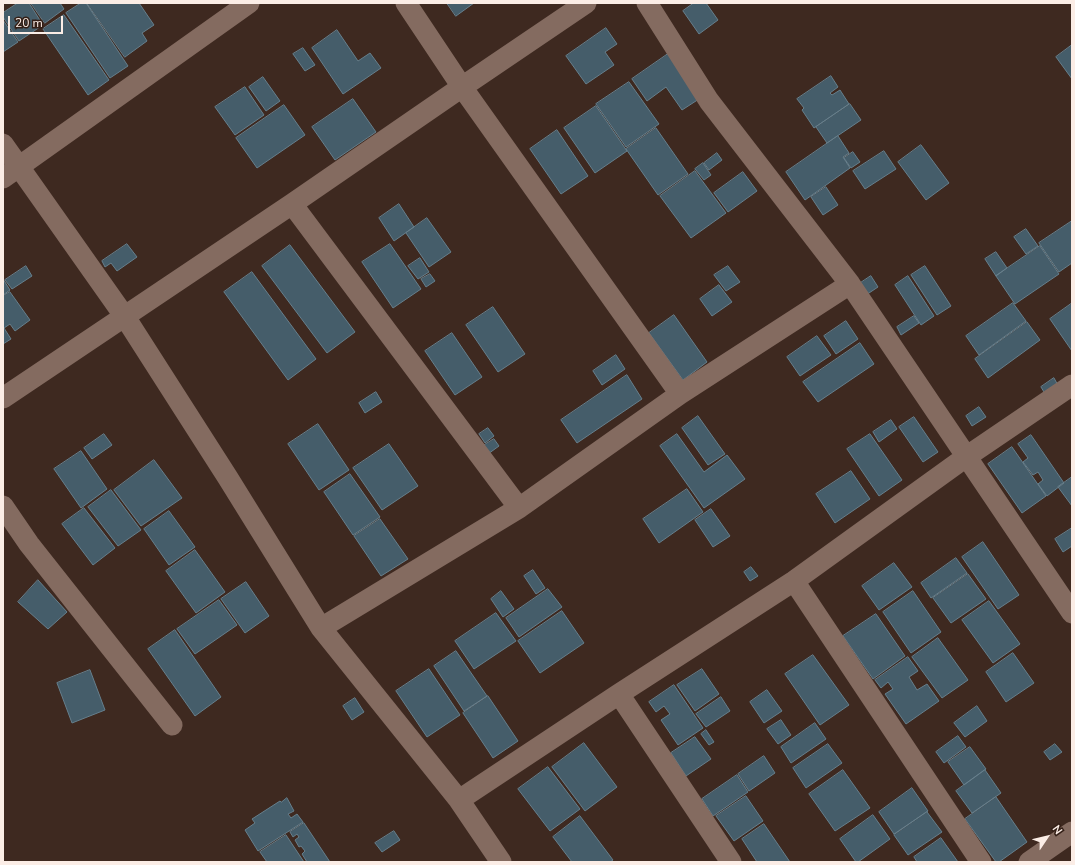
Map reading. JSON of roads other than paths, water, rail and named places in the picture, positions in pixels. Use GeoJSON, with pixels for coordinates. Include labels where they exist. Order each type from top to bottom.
{"type":"FeatureCollection","features":[{"type":"Feature","properties":{"kind":"street"},"geometry":{"type":"LineString","coordinates":[[11,172],[249,3]]}},
{"type":"Feature","properties":{"kind":"street"},"geometry":{"type":"LineString","coordinates":[[406,3],[462,86],[680,394]]}},
{"type":"Feature","properties":{"kind":"street"},"geometry":{"type":"LineString","coordinates":[[3,398],[292,204],[462,86],[586,3]]}},
{"type":"Feature","properties":{"kind":"street"},"geometry":{"type":"LineString","coordinates":[[647,3],[709,101],[850,284],[1072,613]]}},
{"type":"Feature","properties":{"kind":"street"},"geometry":{"type":"LineString","coordinates":[[3,144],[11,172],[125,317],[228,478],[321,628],[459,800],[501,862]]}},
{"type":"Feature","properties":{"kind":"street"},"geometry":{"type":"LineString","coordinates":[[292,204],[519,508]]}},
{"type":"Feature","properties":{"kind":"street"},"geometry":{"type":"LineString","coordinates":[[321,628],[519,508],[680,394],[850,284]]}},
{"type":"Feature","properties":{"kind":"street"},"geometry":{"type":"LineString","coordinates":[[459,800],[794,581],[966,457],[1072,385]]}},
{"type":"Feature","properties":{"kind":"street"},"geometry":{"type":"LineString","coordinates":[[3,506],[29,544],[172,725]]}},
{"type":"Feature","properties":{"kind":"street"},"geometry":{"type":"LineString","coordinates":[[794,581],[981,862]]}},
{"type":"Feature","properties":{"kind":"street"},"geometry":{"type":"LineString","coordinates":[[619,694],[731,862]]}},
{"type":"Feature","properties":{"kind":"street"},"geometry":{"type":"LineString","coordinates":[[1029,862],[1072,832]]}}]}
